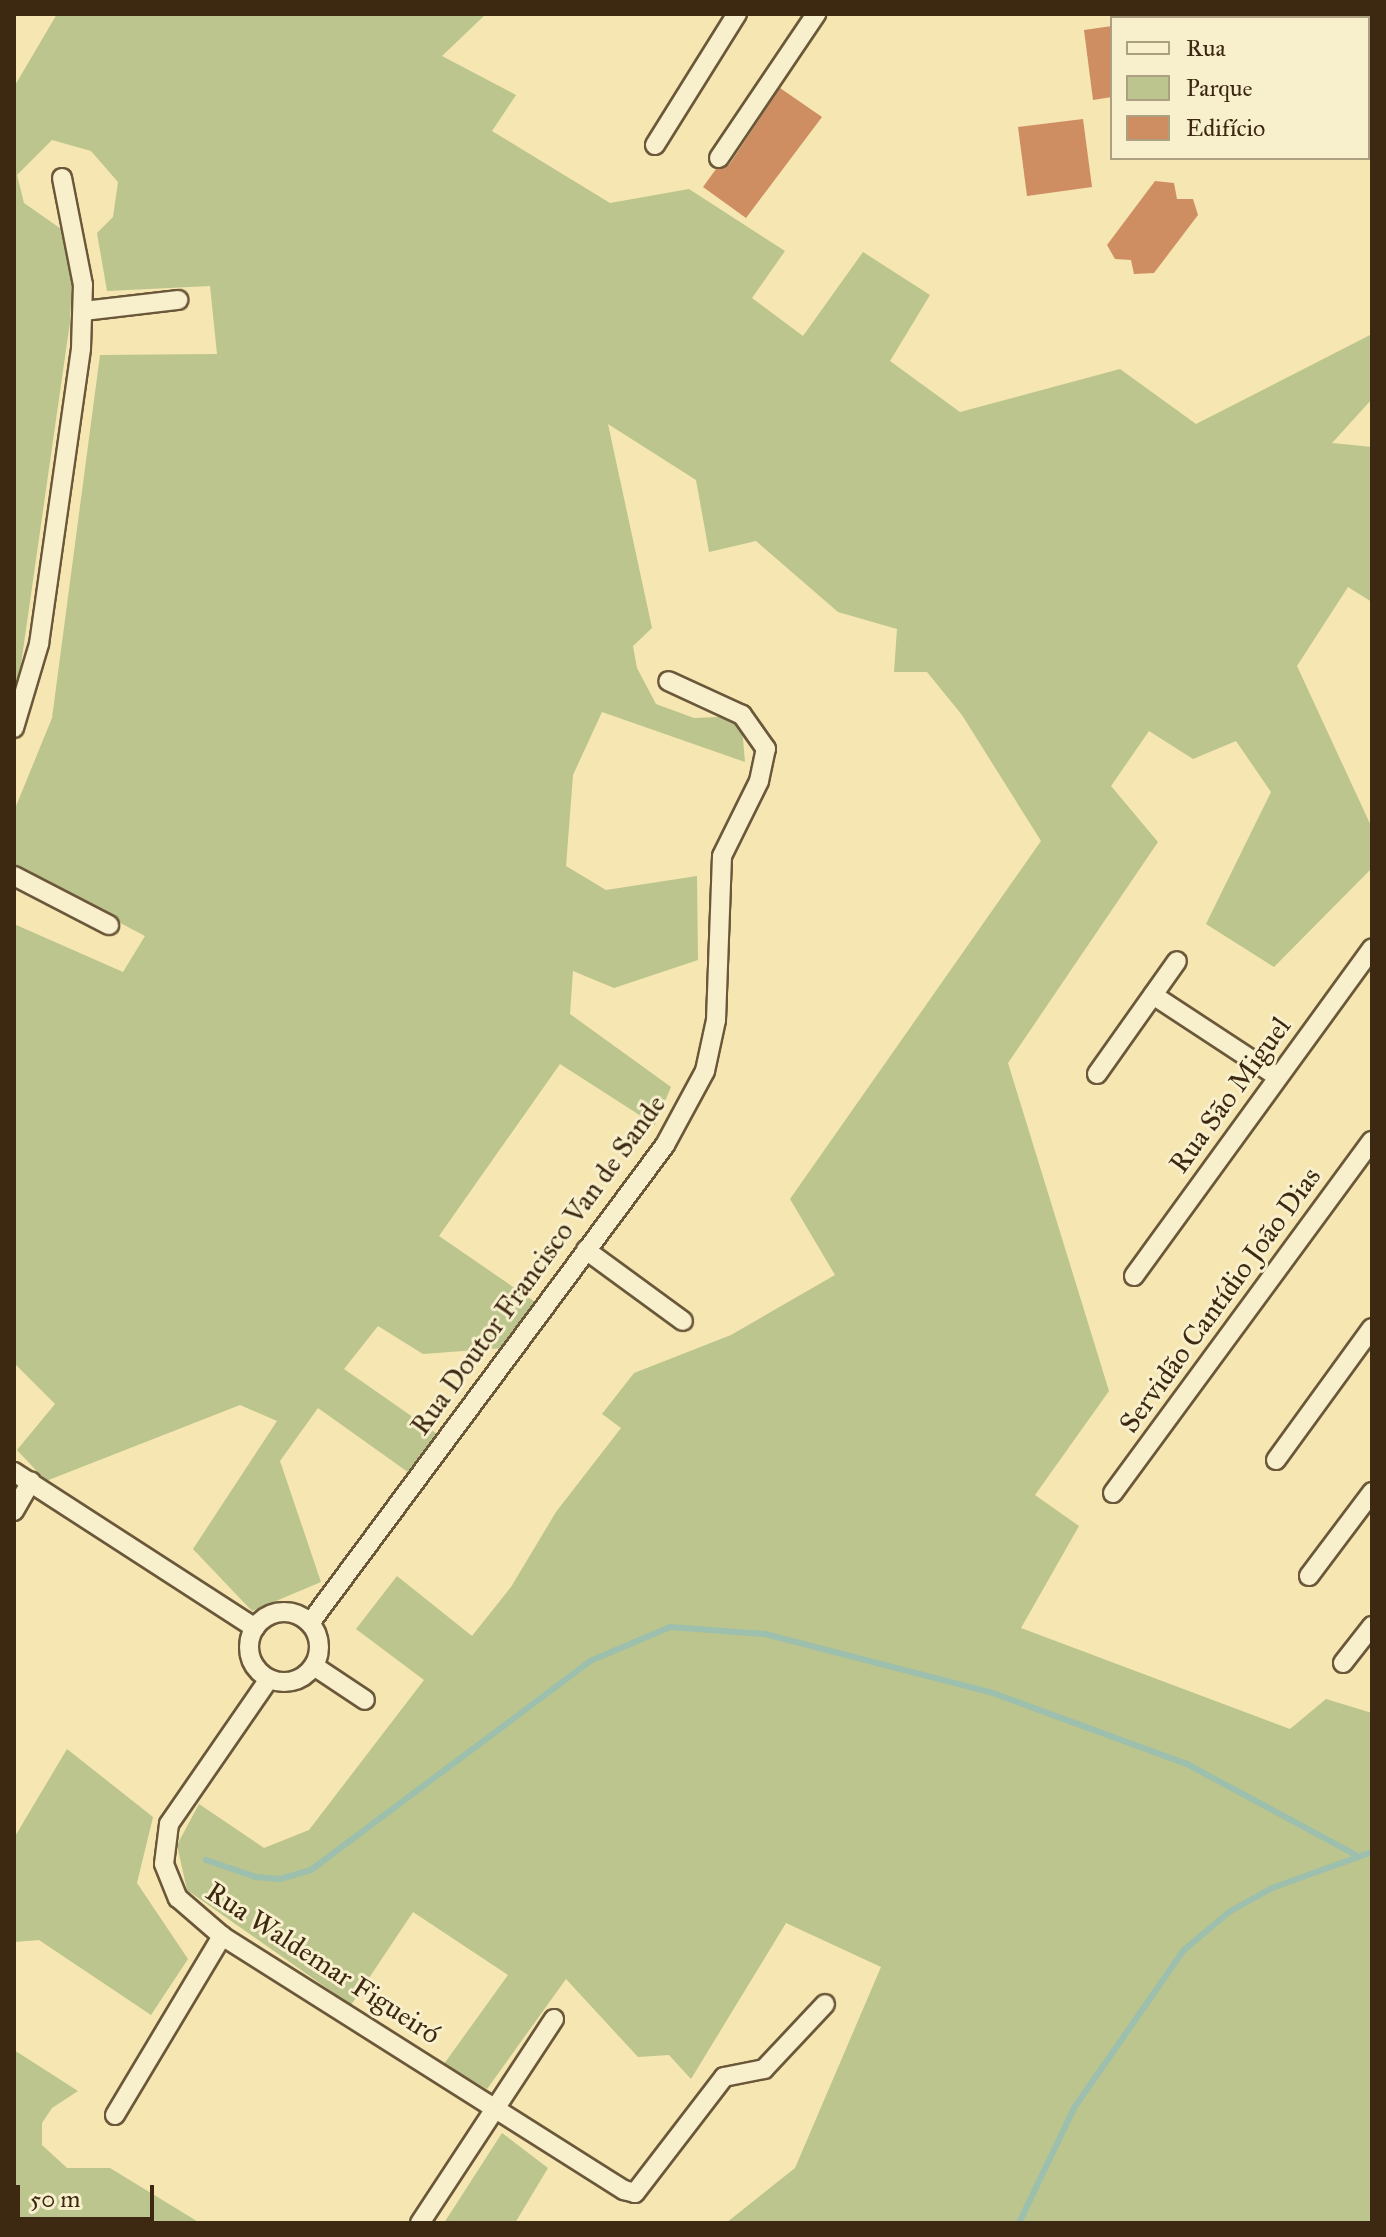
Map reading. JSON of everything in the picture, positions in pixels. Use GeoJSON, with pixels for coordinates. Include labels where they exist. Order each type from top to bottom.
{"type":"FeatureCollection","features":[{"type":"Feature","properties":{"kind":"street"},"geometry":{"type":"LineString","coordinates":[[655,145],[737,14]]}},
{"type":"Feature","properties":{"kind":"street"},"geometry":{"type":"LineString","coordinates":[[719,158],[816,14]]}},
{"type":"Feature","properties":{"kind":"street"},"geometry":{"type":"LineString","coordinates":[[14,728],[39,644],[84,311],[80,257],[62,178]]}},
{"type":"Feature","properties":{"kind":"street"},"geometry":{"type":"LineString","coordinates":[[84,311],[178,300]]}},
{"type":"Feature","properties":{"kind":"street","name":"Rua Doutor Francisco Van de Sande"},"geometry":{"type":"LineString","coordinates":[[310,1623],[682,1119],[705,1071],[716,1020],[722,856],[765,763],[760,735],[742,715],[668,681]]}},
{"type":"Feature","properties":{"kind":"street"},"geometry":{"type":"LineString","coordinates":[[14,876],[109,925]]}},
{"type":"Feature","properties":{"kind":"street","name":"Rua São Miguel"},"geometry":{"type":"LineString","coordinates":[[1134,1276],[1372,948]]}},
{"type":"Feature","properties":{"kind":"street"},"geometry":{"type":"LineString","coordinates":[[1097,1074],[1177,961]]}},
{"type":"Feature","properties":{"kind":"street"},"geometry":{"type":"LineString","coordinates":[[1153,995],[1278,1077]]}},
{"type":"Feature","properties":{"kind":"street","name":"Servidão Cantídio João Dias"},"geometry":{"type":"LineString","coordinates":[[1113,1493],[1372,1141]]}},
{"type":"Feature","properties":{"kind":"street"},"geometry":{"type":"LineString","coordinates":[[586,1250],[683,1321]]}},
{"type":"Feature","properties":{"kind":"street"},"geometry":{"type":"LineString","coordinates":[[1276,1460],[1372,1328]]}},
{"type":"Feature","properties":{"kind":"street"},"geometry":{"type":"LineString","coordinates":[[14,1472],[255,1628]]}},
{"type":"Feature","properties":{"kind":"street"},"geometry":{"type":"LineString","coordinates":[[14,1511],[31,1482]]}},
{"type":"Feature","properties":{"kind":"street"},"geometry":{"type":"LineString","coordinates":[[1309,1576],[1372,1492]]}},
{"type":"Feature","properties":{"kind":"street"},"geometry":{"type":"LineString","coordinates":[[281,1612],[310,1623],[319,1644],[314,1666],[299,1679],[269,1679],[259,1672],[250,1651],[255,1628],[281,1612]]}},
{"type":"Feature","properties":{"kind":"street"},"geometry":{"type":"LineString","coordinates":[[1343,1663],[1372,1626]]}},
{"type":"Feature","properties":{"kind":"street"},"geometry":{"type":"LineString","coordinates":[[314,1666],[365,1700]]}},
{"type":"Feature","properties":{"kind":"street","name":"Rua Waldemar Figueiró"},"geometry":{"type":"LineString","coordinates":[[269,1679],[176,1809],[164,1843],[164,1864],[178,1898],[222,1936],[614,2182],[635,2193],[724,2077],[764,2069],[825,2004]]}},
{"type":"Feature","properties":{"kind":"street"},"geometry":{"type":"LineString","coordinates":[[115,2115],[222,1936]]}},
{"type":"Feature","properties":{"kind":"street"},"geometry":{"type":"LineString","coordinates":[[420,2223],[554,2019]]}},
{"type":"Feature","properties":{"kind":"green space"},"geometry":{"type":"Polygon","coordinates":[[[57,14],[486,14],[442,56],[516,95],[492,131],[610,203],[689,189],[785,251],[752,298],[803,336],[863,252],[930,295],[890,361],[960,412],[1120,369],[1196,424],[1372,334],[1372,399],[1332,443],[1372,447],[1372,602],[1348,587],[1297,666],[1372,828],[1372,868],[1274,967],[1206,924],[1271,792],[1236,741],[1193,759],[1149,731],[1111,786],[1158,842],[1008,1063],[1109,1391],[1035,1495],[1079,1526],[1021,1628],[1290,1729],[1326,1699],[1372,1713],[1372,2223],[726,2223],[795,2168],[881,1967],[786,1923],[691,2079],[669,2055],[638,2057],[566,1979],[487,2089],[444,2064],[508,1975],[413,1912],[351,2005],[187,1890],[177,1845],[199,1804],[264,1848],[309,1830],[424,1680],[356,1629],[397,1576],[472,1636],[511,1587],[556,1512],[621,1428],[602,1414],[634,1373],[731,1335],[835,1275],[790,1199],[1041,841],[962,715],[927,672],[894,672],[897,629],[838,612],[756,541],[709,552],[696,480],[608,424],[652,628],[633,646],[637,668],[656,704],[694,718],[741,716],[745,762],[602,712],[573,775],[566,866],[606,890],[697,876],[698,960],[614,988],[573,971],[570,1014],[671,1087],[655,1125],[560,1064],[439,1236],[538,1304],[503,1348],[423,1354],[378,1326],[344,1369],[440,1436],[412,1475],[318,1408],[280,1461],[321,1582],[252,1611],[193,1549],[277,1421],[240,1405],[46,1481],[17,1450],[55,1404],[14,1363],[14,924],[123,972],[145,936],[14,867],[14,811],[52,718],[100,355],[217,354],[210,286],[107,291],[97,233],[113,217],[118,182],[91,151],[52,140],[17,175],[24,203],[74,238],[70,322],[14,713],[14,87],[57,14]]]}},
{"type":"Feature","properties":{"kind":"green space"},"geometry":{"type":"Polygon","coordinates":[[[67,1749],[153,1817],[137,1883],[188,1959],[151,2015],[39,1940],[14,1942],[14,1838],[67,1749]]]}},
{"type":"Feature","properties":{"kind":"green space"},"geometry":{"type":"Polygon","coordinates":[[[14,2050],[78,2091],[52,2108],[42,2123],[42,2145],[67,2168],[110,2168],[200,2223],[14,2223],[14,2050]]]}},
{"type":"Feature","properties":{"kind":"green space"},"geometry":{"type":"Polygon","coordinates":[[[502,2133],[548,2168],[515,2223],[444,2223],[502,2133]]]}},
{"type":"Feature","properties":{"kind":"building"},"geometry":{"type":"Polygon","coordinates":[[[1110,26],[1110,97],[1093,100],[1084,30],[1110,26]]]}},
{"type":"Feature","properties":{"kind":"building"},"geometry":{"type":"Polygon","coordinates":[[[780,88],[822,117],[746,218],[703,187],[716,169],[729,165],[780,88]]]}},
{"type":"Feature","properties":{"kind":"building"},"geometry":{"type":"Polygon","coordinates":[[[1083,119],[1092,187],[1027,196],[1018,127],[1083,119]]]}},
{"type":"Feature","properties":{"kind":"building"},"geometry":{"type":"Polygon","coordinates":[[[1155,181],[1174,183],[1177,199],[1193,199],[1198,215],[1154,273],[1134,274],[1131,260],[1115,259],[1107,245],[1155,181]]]}},
{"type":"Feature","properties":{"kind":"waterway"},"geometry":{"type":"LineString","coordinates":[[206,1860],[256,1877],[280,1879],[311,1870],[590,1661],[670,1627],[765,1634],[990,1692],[1187,1764],[1356,1855]]}},
{"type":"Feature","properties":{"kind":"waterway"},"geometry":{"type":"LineString","coordinates":[[1019,2223],[1074,2108],[1184,1950],[1229,1912],[1272,1888],[1372,1852]]}}]}
